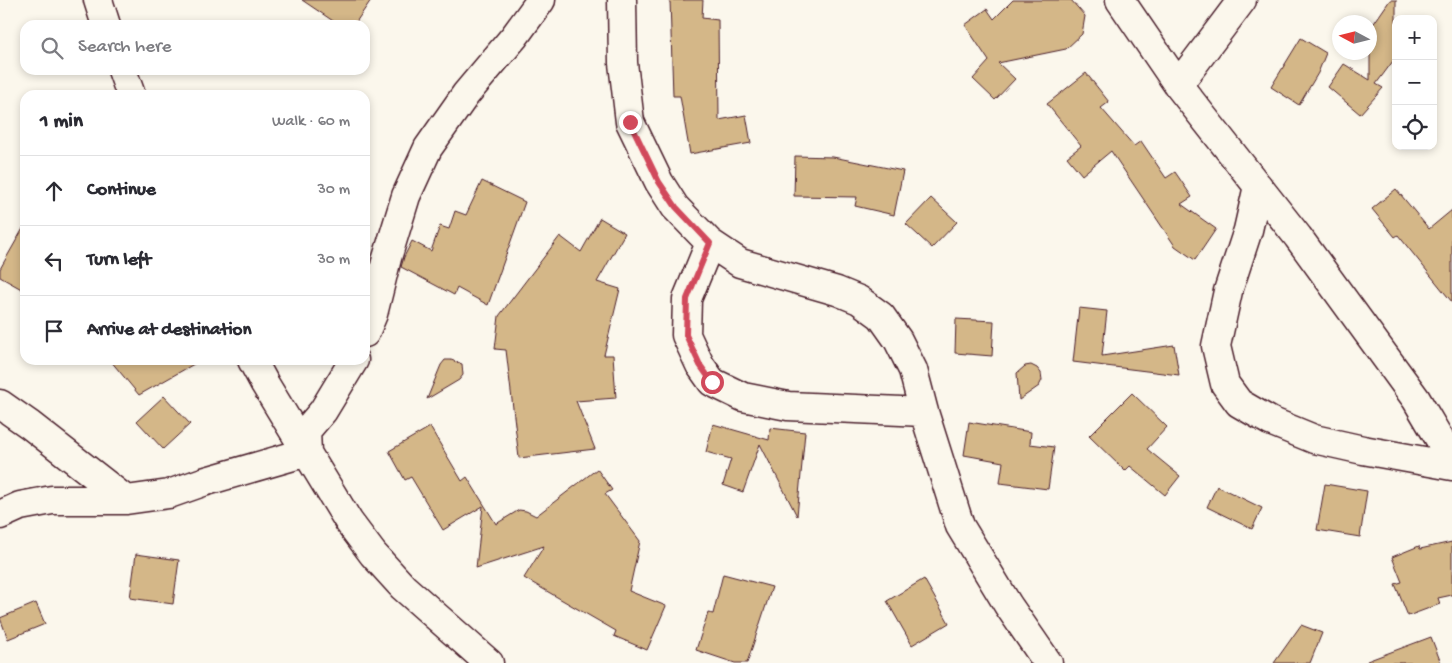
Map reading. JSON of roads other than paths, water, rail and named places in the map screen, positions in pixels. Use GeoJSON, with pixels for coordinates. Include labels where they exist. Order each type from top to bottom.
{"type":"FeatureCollection","features":[{"type":"Feature","properties":{"kind":"street"},"geometry":{"type":"LineString","coordinates":[[98,0],[104,20]]}},
{"type":"Feature","properties":{"kind":"street"},"geometry":{"type":"LineString","coordinates":[[370,321],[406,196],[428,148],[466,94],[514,37],[541,0]]}},
{"type":"Feature","properties":{"kind":"street"},"geometry":{"type":"LineString","coordinates":[[622,0],[623,63],[630,122],[663,188],[676,207],[710,243],[740,263],[837,291],[859,300],[881,316],[898,340],[913,370],[924,412],[960,526],[1008,605],[1048,663]]}},
{"type":"Feature","properties":{"kind":"street"},"geometry":{"type":"LineString","coordinates":[[1120,0],[1178,85],[1298,237],[1416,399],[1452,460]]}},
{"type":"Feature","properties":{"kind":"street"},"geometry":{"type":"LineString","coordinates":[[1178,85],[1242,0]]}},
{"type":"Feature","properties":{"kind":"street"},"geometry":{"type":"LineString","coordinates":[[124,75],[129,90]]}},
{"type":"Feature","properties":{"kind":"street"},"geometry":{"type":"LineString","coordinates":[[1258,186],[1248,230],[1228,291],[1216,346],[1225,384],[1239,403],[1270,421],[1314,439],[1452,466]]}},
{"type":"Feature","properties":{"kind":"street"},"geometry":{"type":"LineString","coordinates":[[710,243],[687,299],[686,335],[700,365],[712,382],[743,397],[788,406],[924,412]]}},
{"type":"Feature","properties":{"kind":"street"},"geometry":{"type":"LineString","coordinates":[[254,365],[264,384],[349,522],[373,554],[403,587],[489,663]]}},
{"type":"Feature","properties":{"kind":"street"},"geometry":{"type":"LineString","coordinates":[[307,452],[306,431],[323,411],[351,365]]}},
{"type":"Feature","properties":{"kind":"street"},"geometry":{"type":"LineString","coordinates":[[0,404],[126,500]]}},
{"type":"Feature","properties":{"kind":"street"},"geometry":{"type":"LineString","coordinates":[[0,515],[20,506],[52,500],[126,500],[169,494],[203,482],[307,452]]}}]}
